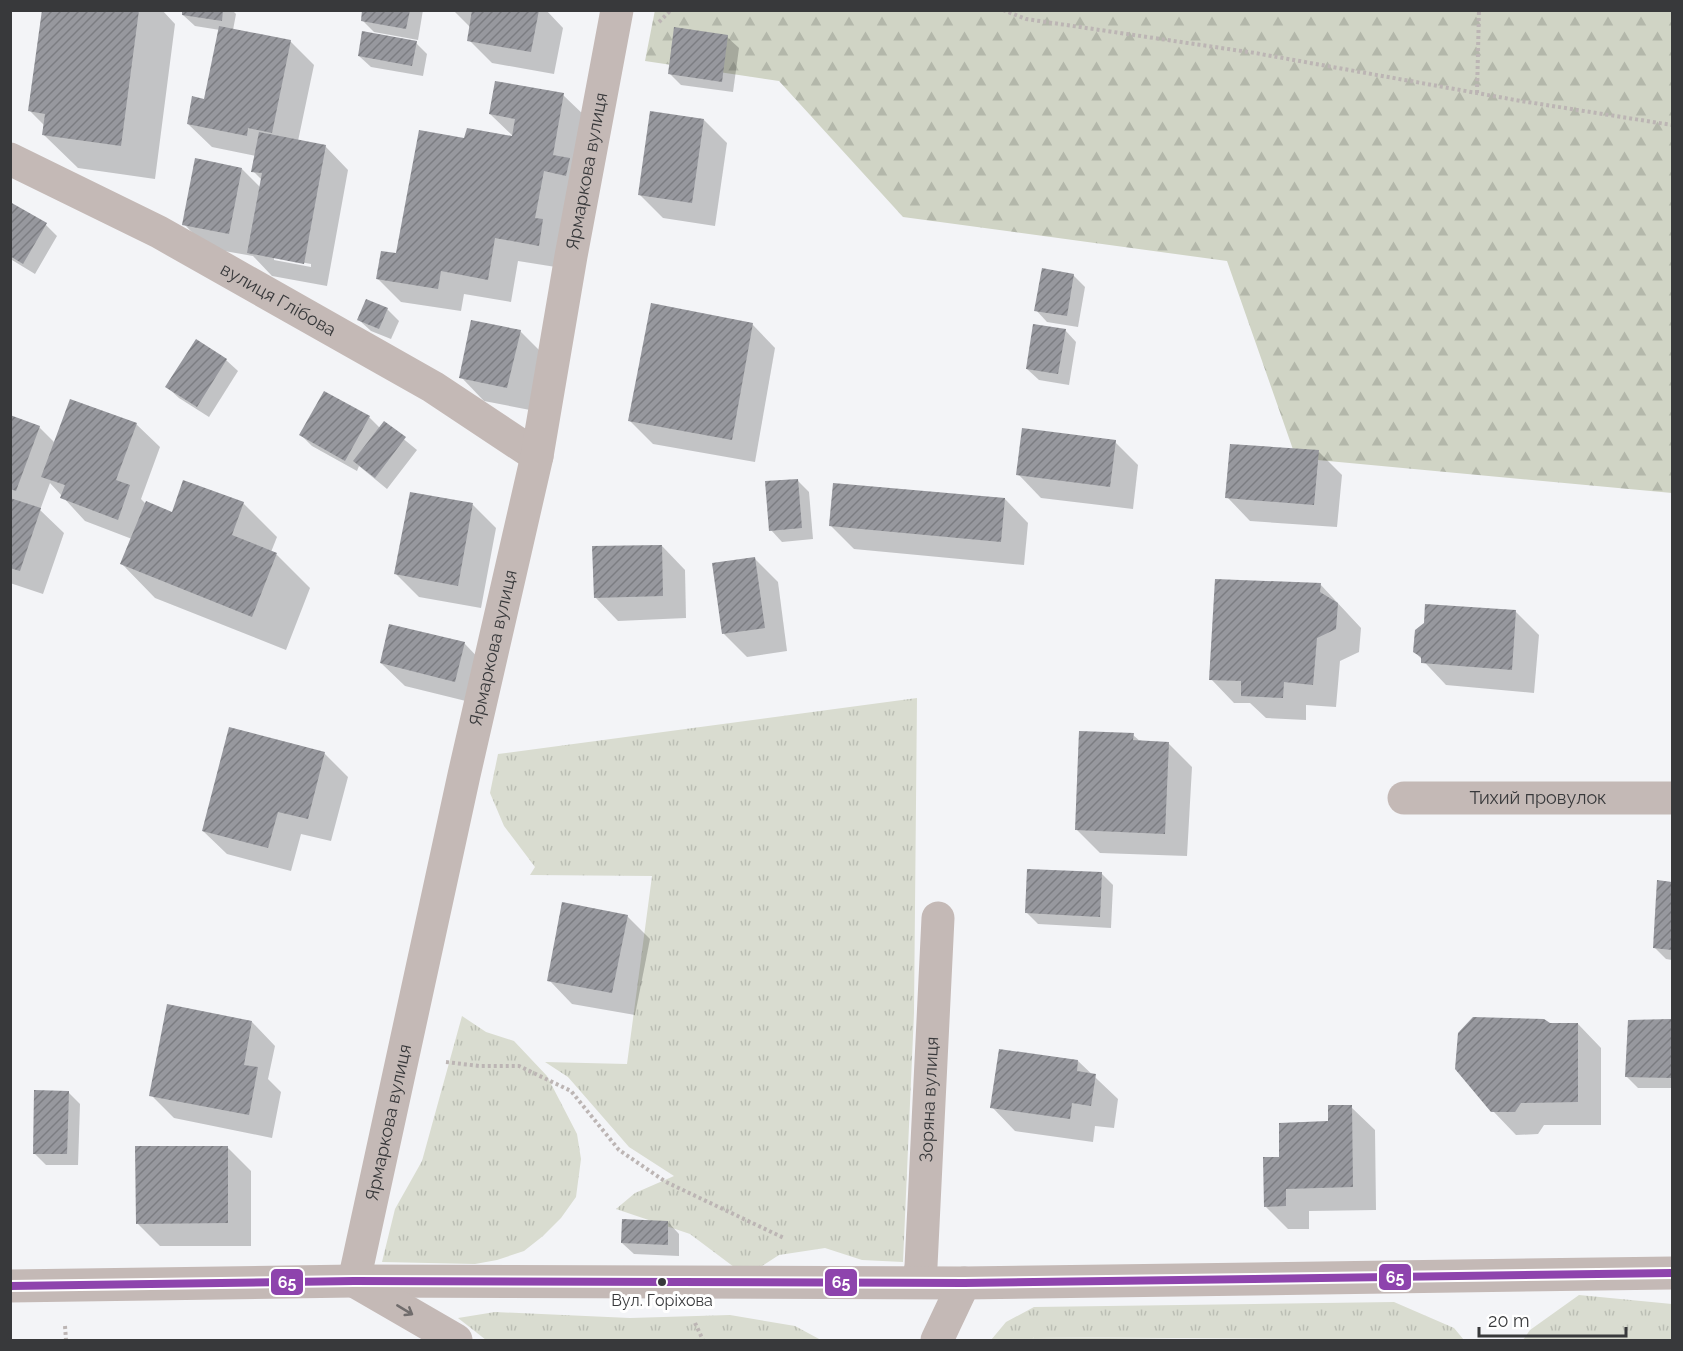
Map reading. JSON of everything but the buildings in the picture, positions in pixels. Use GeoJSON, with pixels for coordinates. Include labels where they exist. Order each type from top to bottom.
{"type":"FeatureCollection","features":[{"type":"Feature","properties":{"kind":"street","name":"Ярмаркова вулиця"},"geometry":{"type":"LineString","coordinates":[[354,1281],[464,775],[537,456],[573,244],[617,10]]}},
{"type":"Feature","properties":{"kind":"street","name":"вулиця Глібова"},"geometry":{"type":"LineString","coordinates":[[10,159],[169,238],[433,387],[537,456]]}},
{"type":"Feature","properties":{"kind":"street","name":"Тихий провулок"},"geometry":{"type":"LineString","coordinates":[[1404,798],[1672,798]]}},
{"type":"Feature","properties":{"kind":"street","name":"Зоряна вулиця"},"geometry":{"type":"LineString","coordinates":[[918,1282],[921,1266],[938,918]]}},
{"type":"Feature","properties":{"kind":"street"},"geometry":{"type":"LineString","coordinates":[[10,1286],[354,1281],[964,1283],[1672,1273]]}},
{"type":"Feature","properties":{"kind":"street"},"geometry":{"type":"LineString","coordinates":[[354,1281],[456,1341]]}},
{"type":"Feature","properties":{"kind":"street"},"geometry":{"type":"LineString","coordinates":[[937,1341],[964,1283]]}},
{"type":"Feature","properties":{"kind":"path"},"geometry":{"type":"LineString","coordinates":[[1002,10],[1026,19],[1255,53],[1477,93],[1672,124]]}},
{"type":"Feature","properties":{"kind":"path"},"geometry":{"type":"LineString","coordinates":[[1477,93],[1479,10]]}},
{"type":"Feature","properties":{"kind":"path"},"geometry":{"type":"LineString","coordinates":[[411,1019],[434,1060],[479,1066],[519,1066],[571,1091],[619,1150],[666,1182],[789,1240]]}},
{"type":"Feature","properties":{"kind":"green space"},"geometry":{"type":"Polygon","coordinates":[[[655,10],[1672,11],[1672,493],[1296,458],[1227,261],[903,217],[779,81],[645,61],[655,10]]]}},
{"type":"Feature","properties":{"kind":"green space"},"geometry":{"type":"Polygon","coordinates":[[[917,698],[914,1013],[903,1262],[862,1260],[825,1248],[779,1255],[762,1266],[734,1267],[690,1234],[616,1209],[635,1193],[674,1176],[629,1147],[568,1077],[545,1062],[627,1064],[652,876],[530,875],[535,867],[504,826],[490,793],[498,754],[917,698]]]}},
{"type":"Feature","properties":{"kind":"green space"},"geometry":{"type":"Polygon","coordinates":[[[462,1016],[486,1032],[514,1041],[547,1076],[577,1134],[581,1159],[576,1197],[561,1218],[524,1251],[475,1264],[382,1262],[395,1209],[422,1161],[462,1016]]]}},
{"type":"Feature","properties":{"kind":"green space"},"geometry":{"type":"Polygon","coordinates":[[[1579,1295],[1672,1304],[1672,1340],[1523,1340],[1530,1330],[1579,1295]]]}},
{"type":"Feature","properties":{"kind":"green space"},"geometry":{"type":"Polygon","coordinates":[[[1394,1302],[1454,1328],[1464,1340],[1034,1337],[1032,1340],[991,1340],[1006,1322],[1034,1307],[1394,1302]]]}},
{"type":"Feature","properties":{"kind":"green space"},"geometry":{"type":"Polygon","coordinates":[[[495,1312],[630,1318],[730,1315],[795,1326],[821,1340],[486,1340],[458,1318],[495,1312]]]}},
{"type":"Feature","properties":{"kind":"green space"},"geometry":{"type":"Polygon","coordinates":[[[1034,1337],[1185,1339],[1032,1340],[1034,1337]]]}},
{"type":"Feature","properties":{"kind":"transit line","name":"65"},"geometry":{"type":"LineString","coordinates":[[10,1286],[354,1281],[964,1283],[1672,1273]]}},
{"type":"Feature","properties":{"kind":"place","name":"Вул. Горіхова"},"geometry":{"type":"Point","coordinates":[662,1282]}}]}
